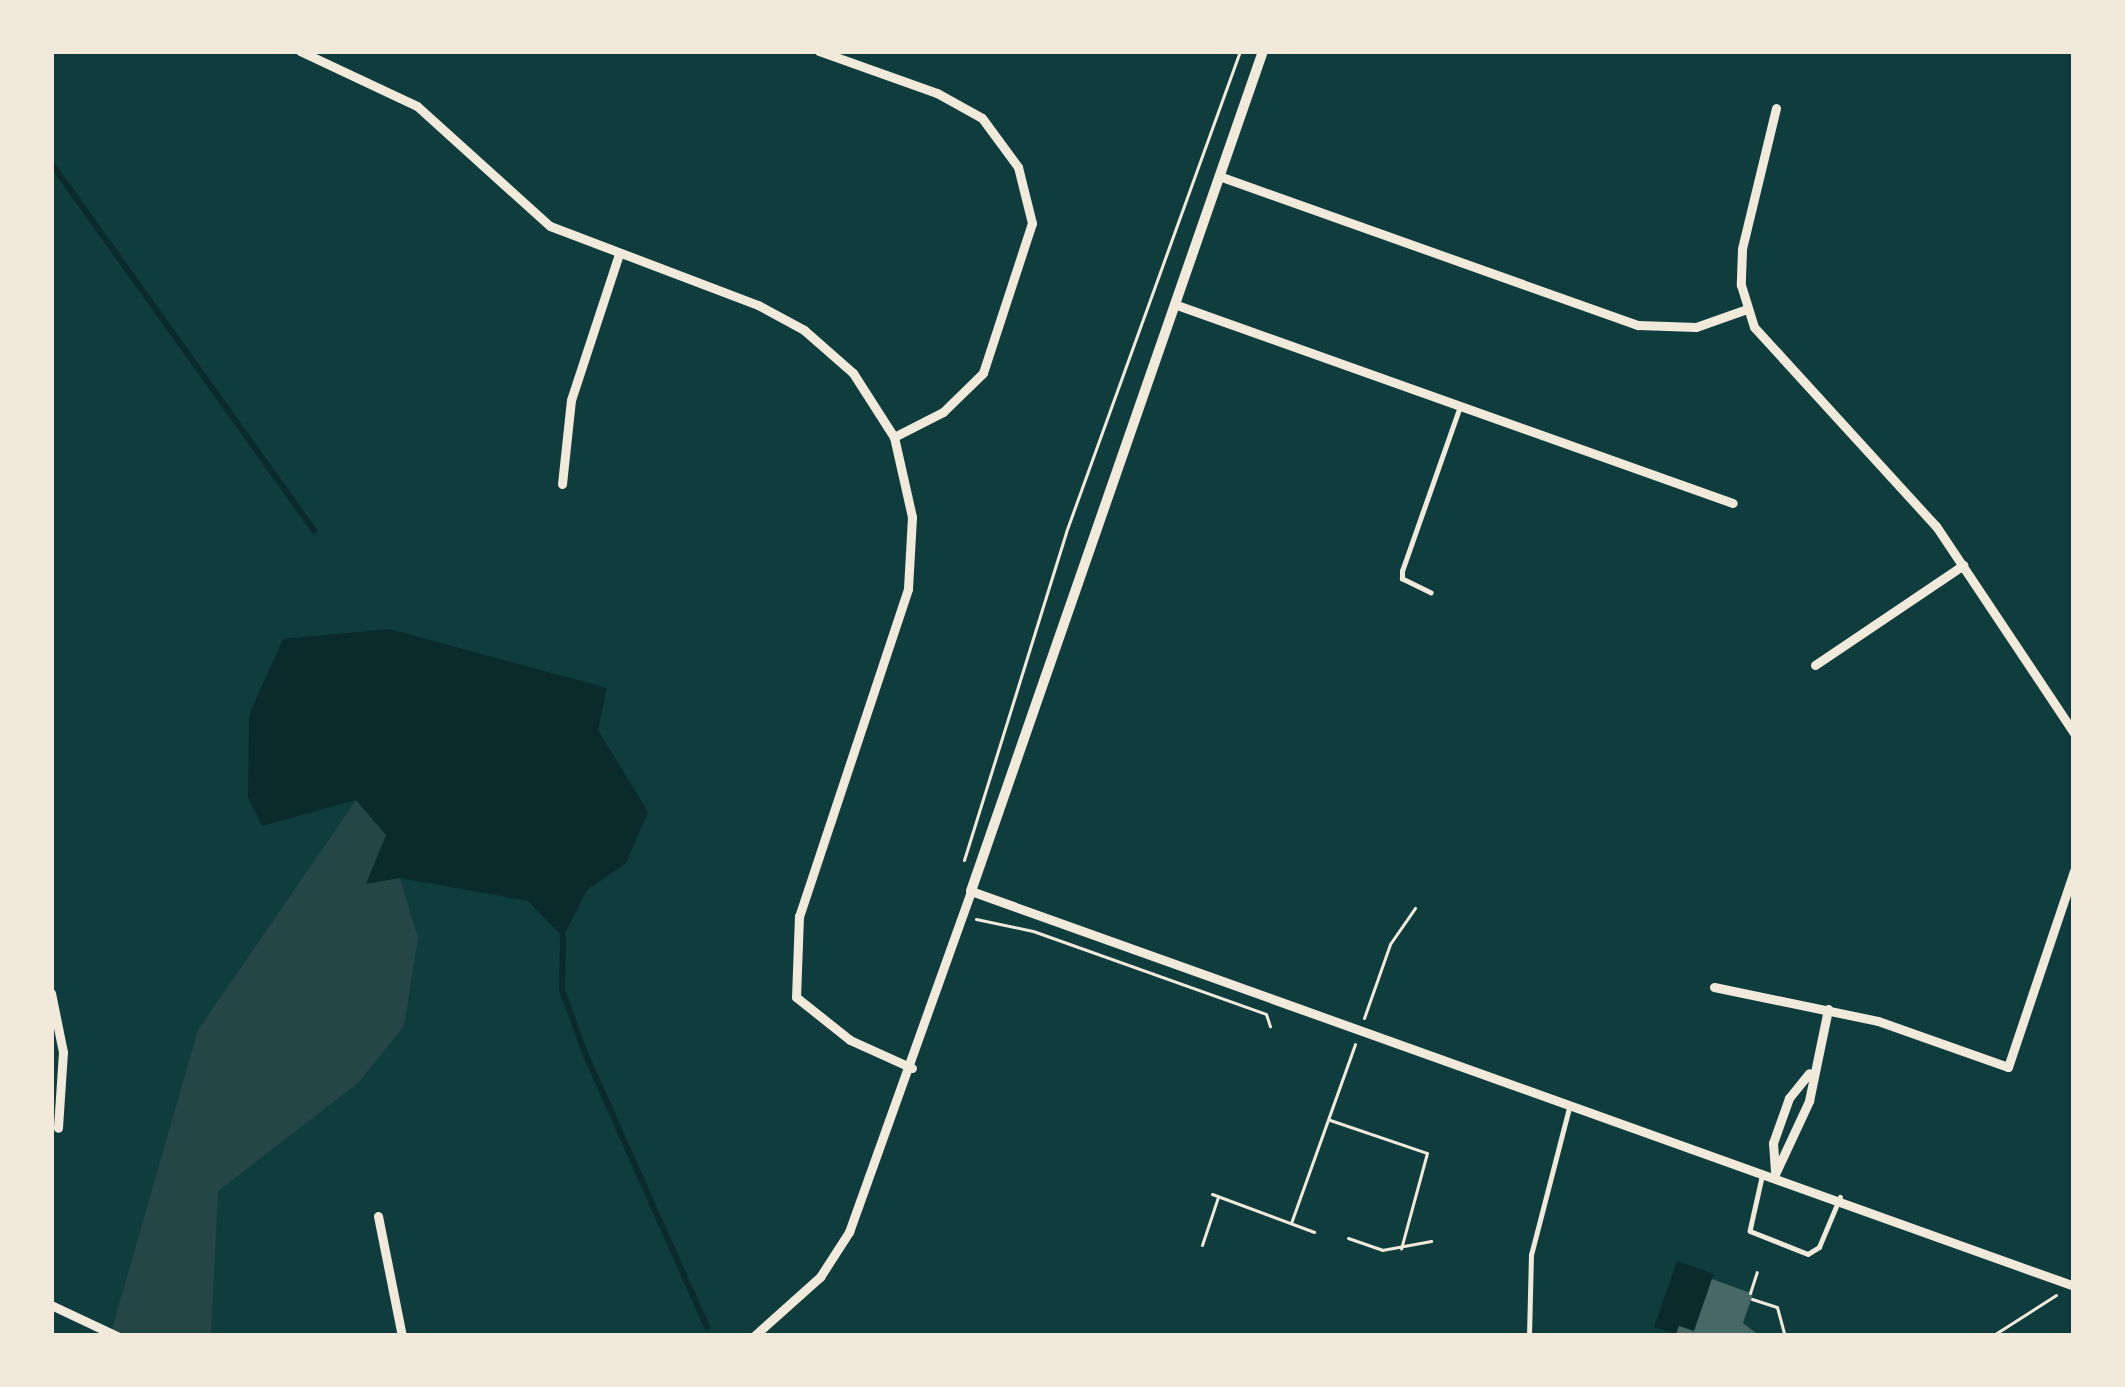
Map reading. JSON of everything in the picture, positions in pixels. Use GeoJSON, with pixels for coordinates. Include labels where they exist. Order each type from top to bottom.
{"type":"FeatureCollection","features":[{"type":"Feature","properties":{"kind":"street"},"geometry":{"type":"LineString","coordinates":[[300,51],[417,106],[524,208],[619,254],[758,304],[803,330],[853,374],[894,437],[912,517],[908,589],[805,894],[796,997],[850,1040],[912,1068]]}},
{"type":"Feature","properties":{"kind":"street"},"geometry":{"type":"LineString","coordinates":[[819,51],[970,109],[1002,139],[1027,194],[1031,237],[991,359],[957,400],[894,437]]}},
{"type":"Feature","properties":{"kind":"street"},"geometry":{"type":"LineString","coordinates":[[754,1336],[820,1277],[849,1232],[912,1068],[1263,51]]}},
{"type":"Feature","properties":{"kind":"street"},"geometry":{"type":"LineString","coordinates":[[1775,107],[1742,249],[1747,309],[1772,354],[1915,502],[1963,565],[2074,734]]}},
{"type":"Feature","properties":{"kind":"street"},"geometry":{"type":"LineString","coordinates":[[1219,176],[1638,325],[1696,327],[1747,309]]}},
{"type":"Feature","properties":{"kind":"street"},"geometry":{"type":"LineString","coordinates":[[562,484],[571,400],[619,254]]}},
{"type":"Feature","properties":{"kind":"street"},"geometry":{"type":"LineString","coordinates":[[1174,304],[1733,503]]}},
{"type":"Feature","properties":{"kind":"street"},"geometry":{"type":"LineString","coordinates":[[1815,665],[1963,565]]}},
{"type":"Feature","properties":{"kind":"street"},"geometry":{"type":"LineString","coordinates":[[1714,988],[1828,1009],[2008,1067],[2074,871]]}},
{"type":"Feature","properties":{"kind":"street"},"geometry":{"type":"LineString","coordinates":[[971,891],[1840,1197],[2073,1286]]}},
{"type":"Feature","properties":{"kind":"street"},"geometry":{"type":"LineString","coordinates":[[51,993],[63,1052],[58,1128]]}},
{"type":"Feature","properties":{"kind":"street"},"geometry":{"type":"LineString","coordinates":[[1769,1173],[1797,1135],[1828,1009]]}},
{"type":"Feature","properties":{"kind":"street"},"geometry":{"type":"LineString","coordinates":[[1769,1173],[1773,1144],[1789,1098],[1809,1073]]}},
{"type":"Feature","properties":{"kind":"street"},"geometry":{"type":"LineString","coordinates":[[378,1216],[402,1336]]}},
{"type":"Feature","properties":{"kind":"street"},"geometry":{"type":"LineString","coordinates":[[51,1305],[117,1336]]}},
{"type":"Feature","properties":{"kind":"lane"},"geometry":{"type":"LineString","coordinates":[[1431,593],[1402,579],[1402,571],[1460,406]]}},
{"type":"Feature","properties":{"kind":"lane"},"geometry":{"type":"LineString","coordinates":[[1529,1336],[1531,1256],[1571,1102]]}},
{"type":"Feature","properties":{"kind":"lane"},"geometry":{"type":"LineString","coordinates":[[1769,1173],[1750,1232],[1808,1254],[1840,1197]]}},
{"type":"Feature","properties":{"kind":"path"},"geometry":{"type":"LineString","coordinates":[[964,869],[979,795],[1066,532],[1240,51]]}},
{"type":"Feature","properties":{"kind":"path"},"geometry":{"type":"LineString","coordinates":[[1291,1223],[1390,944],[1415,908]]}},
{"type":"Feature","properties":{"kind":"path"},"geometry":{"type":"LineString","coordinates":[[964,915],[999,920],[1266,1014],[1270,1026]]}},
{"type":"Feature","properties":{"kind":"path"},"geometry":{"type":"LineString","coordinates":[[1328,1119],[1426,1153],[1401,1249]]}},
{"type":"Feature","properties":{"kind":"path"},"geometry":{"type":"LineString","coordinates":[[1395,1154],[1398,1144]]}},
{"type":"Feature","properties":{"kind":"path"},"geometry":{"type":"LineString","coordinates":[[1202,1245],[1215,1196],[1314,1232]]}},
{"type":"Feature","properties":{"kind":"path"},"geometry":{"type":"LineString","coordinates":[[1348,1238],[1401,1249],[1431,1241]]}},
{"type":"Feature","properties":{"kind":"path"},"geometry":{"type":"LineString","coordinates":[[1757,1272],[1751,1296],[1777,1307],[1785,1336]]}},
{"type":"Feature","properties":{"kind":"path"},"geometry":{"type":"LineString","coordinates":[[1992,1336],[2073,1286]]}},
{"type":"Feature","properties":{"kind":"shaded area"},"geometry":{"type":"Polygon","coordinates":[[[390,629],[607,688],[598,730],[648,812],[626,863],[587,890],[563,937],[528,901],[400,878],[366,884],[386,835],[356,800],[262,826],[248,797],[249,715],[283,639],[390,629]]]}},
{"type":"Feature","properties":{"kind":"shaded area"},"geometry":{"type":"Polygon","coordinates":[[[356,800],[387,835],[367,883],[400,878],[418,938],[404,1026],[358,1083],[218,1191],[211,1336],[110,1336],[198,1030],[356,800]]]}},
{"type":"Feature","properties":{"kind":"shaded area"},"geometry":{"type":"Polygon","coordinates":[[[1677,1261],[1714,1274],[1694,1331],[1676,1334],[1654,1327],[1677,1261]]]}},
{"type":"Feature","properties":{"kind":"building"},"geometry":{"type":"Polygon","coordinates":[[[1712,1279],[1753,1294],[1743,1323],[1760,1336],[1675,1336],[1679,1326],[1694,1331],[1712,1279]]]}},
{"type":"Feature","properties":{"kind":"waterway"},"geometry":{"type":"LineString","coordinates":[[51,163],[314,530]]}},
{"type":"Feature","properties":{"kind":"waterway"},"geometry":{"type":"LineString","coordinates":[[563,937],[562,990],[585,1053],[707,1327]]}}]}
